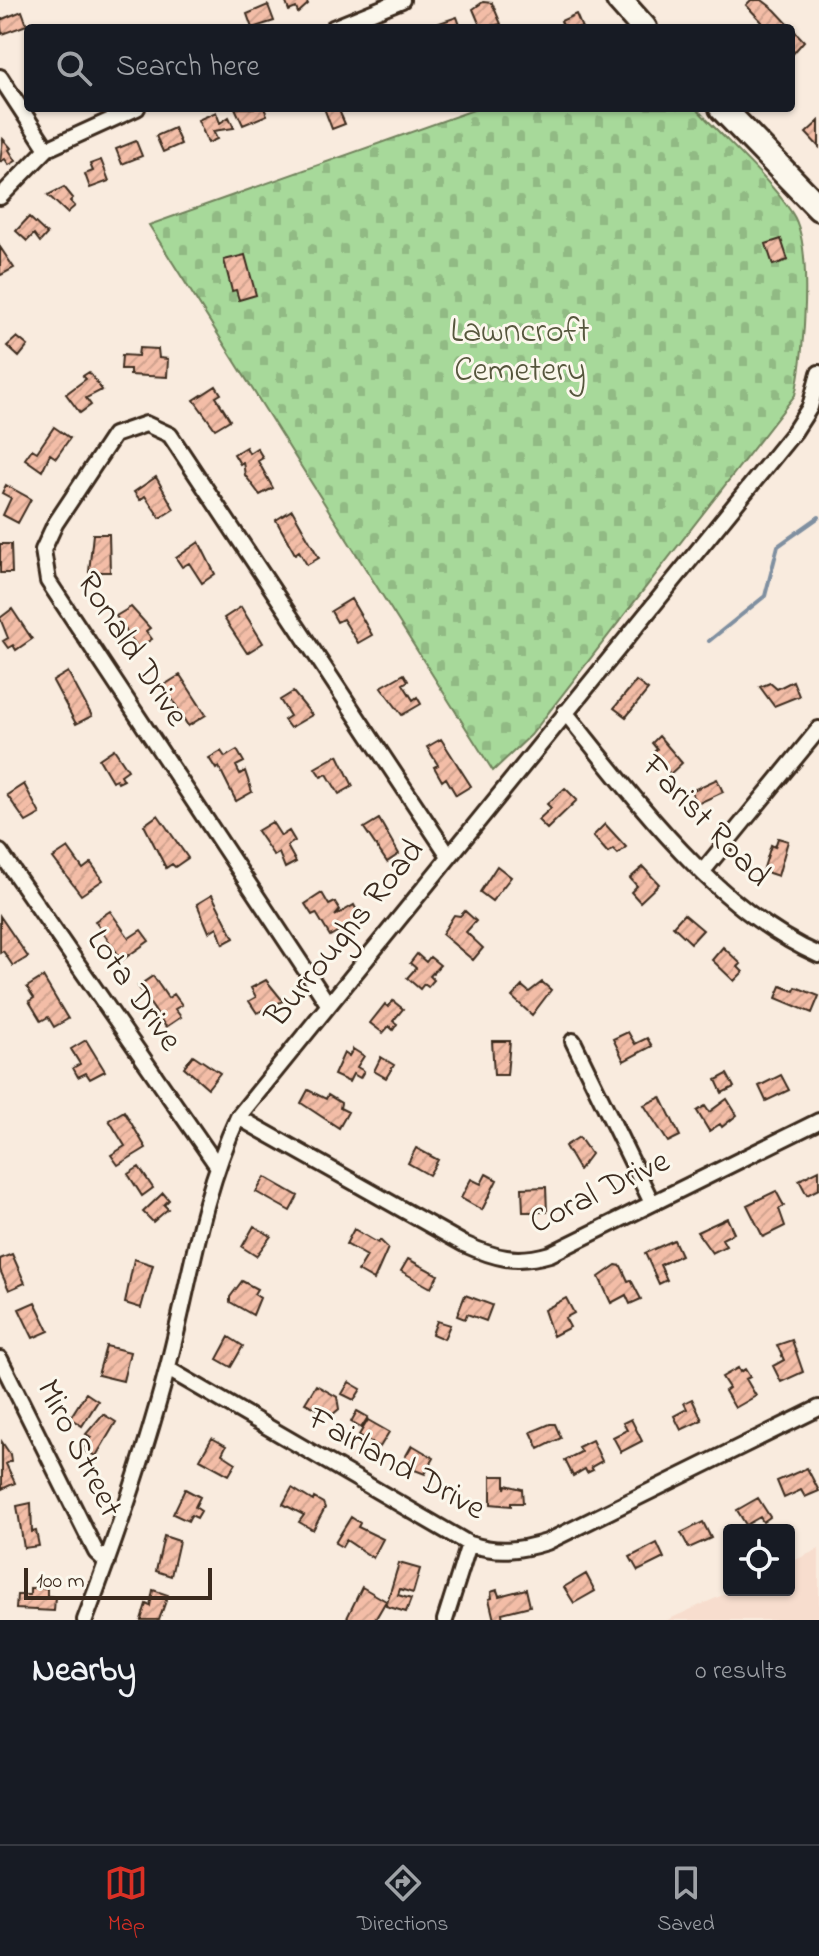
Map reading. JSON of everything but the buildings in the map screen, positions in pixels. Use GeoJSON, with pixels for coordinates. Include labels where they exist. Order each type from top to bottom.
{"type":"FeatureCollection","features":[{"type":"Feature","properties":{"kind":"main road"},"geometry":{"type":"LineString","coordinates":[[619,0],[640,24]]}},
{"type":"Feature","properties":{"kind":"main road"},"geometry":{"type":"LineString","coordinates":[[726,112],[819,208]]}},
{"type":"Feature","properties":{"kind":"street"},"geometry":{"type":"LineString","coordinates":[[343,24],[402,0]]}},
{"type":"Feature","properties":{"kind":"street"},"geometry":{"type":"LineString","coordinates":[[0,77],[47,149]]}},
{"type":"Feature","properties":{"kind":"street"},"geometry":{"type":"LineString","coordinates":[[0,197],[47,149],[128,112]]}},
{"type":"Feature","properties":{"kind":"street","name":"Burroughs Road"},"geometry":{"type":"LineString","coordinates":[[85,1620],[107,1562],[168,1369],[216,1164],[238,1117],[794,432],[810,407],[819,373]]}},
{"type":"Feature","properties":{"kind":"street","name":"Ronald Drive"},"geometry":{"type":"LineString","coordinates":[[328,1004],[48,581],[43,550],[55,524],[114,435],[146,424],[170,435],[449,856]]}},
{"type":"Feature","properties":{"kind":"street","name":"Farist Road"},"geometry":{"type":"LineString","coordinates":[[565,712],[633,797],[703,871],[745,909],[819,955]]}},
{"type":"Feature","properties":{"kind":"street"},"geometry":{"type":"LineString","coordinates":[[703,871],[819,729]]}},
{"type":"Feature","properties":{"kind":"street","name":"Lota Drive"},"geometry":{"type":"LineString","coordinates":[[0,852],[216,1164]]}},
{"type":"Feature","properties":{"kind":"street"},"geometry":{"type":"LineString","coordinates":[[573,1041],[651,1201]]}},
{"type":"Feature","properties":{"kind":"street","name":"Coral Drive"},"geometry":{"type":"LineString","coordinates":[[238,1117],[464,1244],[494,1257],[519,1261],[550,1254],[651,1201],[819,1121]]}},
{"type":"Feature","properties":{"kind":"street","name":"Miro Street"},"geometry":{"type":"LineString","coordinates":[[0,1359],[96,1552],[107,1562]]}},
{"type":"Feature","properties":{"kind":"street","name":"Fairland Drive"},"geometry":{"type":"LineString","coordinates":[[168,1369],[469,1544],[490,1551],[515,1552],[547,1542],[819,1408]]}},
{"type":"Feature","properties":{"kind":"street"},"geometry":{"type":"LineString","coordinates":[[445,1620],[469,1544]]}},
{"type":"Feature","properties":{"kind":"shaded area"},"geometry":{"type":"Polygon","coordinates":[[[819,1549],[819,1620],[667,1620],[723,1595],[795,1596],[795,1560],[819,1549]]]}},
{"type":"Feature","properties":{"kind":"green space","name":"Lawncroft Cemetery"},"geometry":{"type":"Polygon","coordinates":[[[468,112],[700,112],[759,173],[792,213],[799,228],[805,301],[795,395],[531,735],[493,771],[149,225],[468,112]]]}},
{"type":"Feature","properties":{"kind":"waterway"},"geometry":{"type":"LineString","coordinates":[[709,641],[765,596],[778,546],[819,517]]}}]}
